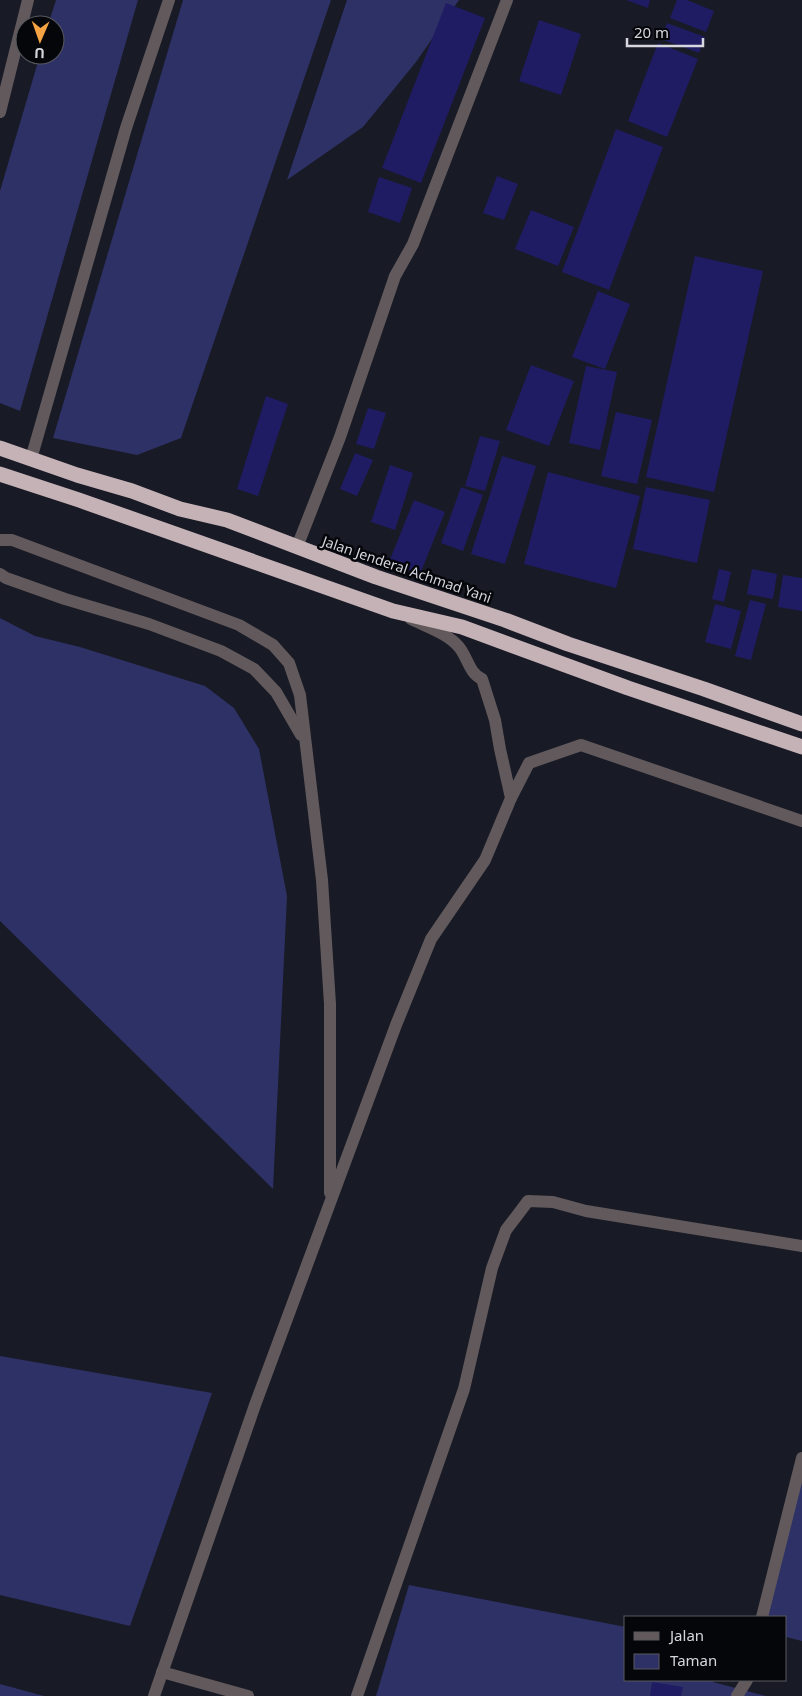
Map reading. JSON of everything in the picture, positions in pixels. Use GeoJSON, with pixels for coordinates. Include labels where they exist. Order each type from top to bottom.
{"type":"FeatureCollection","features":[{"type":"Feature","properties":{"kind":"highway","name":"Jalan Jenderal Achmad Yani"},"geometry":{"type":"LineString","coordinates":[[0,448],[132,491],[180,510],[227,520],[376,577],[802,724]]}},
{"type":"Feature","properties":{"kind":"highway"},"geometry":{"type":"LineString","coordinates":[[0,474],[393,610],[462,627],[628,688],[802,747]]}},
{"type":"Feature","properties":{"kind":"street"},"geometry":{"type":"LineString","coordinates":[[0,112],[28,0]]}},
{"type":"Feature","properties":{"kind":"street"},"geometry":{"type":"LineString","coordinates":[[31,459],[126,128],[168,0]]}},
{"type":"Feature","properties":{"kind":"street"},"geometry":{"type":"LineString","coordinates":[[297,547],[340,437],[395,276],[413,244],[507,0]]}},
{"type":"Feature","properties":{"kind":"street"},"geometry":{"type":"LineString","coordinates":[[0,540],[12,540],[239,626],[273,645],[289,663],[300,695],[322,880],[330,1004],[330,1201]]}},
{"type":"Feature","properties":{"kind":"street"},"geometry":{"type":"LineString","coordinates":[[0,574],[64,600],[149,624],[221,651],[254,669],[271,686],[304,739]]}},
{"type":"Feature","properties":{"kind":"street"},"geometry":{"type":"LineString","coordinates":[[393,610],[446,636],[460,648],[475,676],[482,679],[495,720],[511,798]]}},
{"type":"Feature","properties":{"kind":"street"},"geometry":{"type":"LineString","coordinates":[[154,1696],[255,1405],[396,1025],[431,939],[485,860],[511,798],[529,763],[581,746],[802,821]]}},
{"type":"Feature","properties":{"kind":"street"},"geometry":{"type":"LineString","coordinates":[[357,1696],[464,1389],[492,1268],[506,1230],[528,1201],[553,1202],[586,1211],[802,1246]]}},
{"type":"Feature","properties":{"kind":"street"},"geometry":{"type":"LineString","coordinates":[[762,1616],[802,1458]]}},
{"type":"Feature","properties":{"kind":"street"},"geometry":{"type":"LineString","coordinates":[[162,1672],[248,1696]]}},
{"type":"Feature","properties":{"kind":"street"},"geometry":{"type":"LineString","coordinates":[[737,1696],[746,1681]]}},
{"type":"Feature","properties":{"kind":"green space"},"geometry":{"type":"Polygon","coordinates":[[[56,0],[138,0],[20,411],[0,403],[0,191],[37,65],[65,65],[65,15],[51,15],[56,0]]]}},
{"type":"Feature","properties":{"kind":"green space"},"geometry":{"type":"Polygon","coordinates":[[[183,0],[331,0],[181,438],[137,455],[53,438],[183,0]]]}},
{"type":"Feature","properties":{"kind":"green space"},"geometry":{"type":"Polygon","coordinates":[[[347,0],[459,0],[416,62],[363,127],[287,180],[347,0]]]}},
{"type":"Feature","properties":{"kind":"green space"},"geometry":{"type":"Polygon","coordinates":[[[0,618],[35,636],[80,647],[205,686],[234,708],[259,749],[287,896],[273,1189],[0,921],[0,618]]]}},
{"type":"Feature","properties":{"kind":"green space"},"geometry":{"type":"Polygon","coordinates":[[[0,1356],[212,1393],[130,1626],[0,1595],[0,1356]]]}},
{"type":"Feature","properties":{"kind":"green space"},"geometry":{"type":"Polygon","coordinates":[[[802,1471],[802,1641],[787,1637],[787,1616],[762,1616],[802,1471]]]}},
{"type":"Feature","properties":{"kind":"green space"},"geometry":{"type":"Polygon","coordinates":[[[409,1585],[624,1627],[624,1681],[713,1681],[766,1696],[376,1696],[409,1585]]]}},
{"type":"Feature","properties":{"kind":"green space"},"geometry":{"type":"Polygon","coordinates":[[[0,1684],[44,1696],[0,1696],[0,1684]]]}},
{"type":"Feature","properties":{"kind":"building"},"geometry":{"type":"Polygon","coordinates":[[[626,0],[650,0],[648,8],[626,0]]]}},
{"type":"Feature","properties":{"kind":"building"},"geometry":{"type":"Polygon","coordinates":[[[677,0],[687,0],[714,11],[706,32],[670,18],[677,0]]]}},
{"type":"Feature","properties":{"kind":"building"},"geometry":{"type":"Polygon","coordinates":[[[446,3],[485,18],[421,183],[382,168],[446,3]]]}},
{"type":"Feature","properties":{"kind":"building"},"geometry":{"type":"Polygon","coordinates":[[[539,20],[581,34],[561,95],[519,81],[539,20]]]}},
{"type":"Feature","properties":{"kind":"building"},"geometry":{"type":"Polygon","coordinates":[[[667,23],[705,37],[699,53],[661,39],[667,23]]]}},
{"type":"Feature","properties":{"kind":"building"},"geometry":{"type":"Polygon","coordinates":[[[658,43],[698,59],[667,137],[628,121],[658,43]]]}},
{"type":"Feature","properties":{"kind":"building"},"geometry":{"type":"Polygon","coordinates":[[[616,129],[663,147],[609,290],[562,272],[616,129]]]}},
{"type":"Feature","properties":{"kind":"building"},"geometry":{"type":"Polygon","coordinates":[[[497,176],[518,184],[504,220],[483,213],[497,176]]]}},
{"type":"Feature","properties":{"kind":"building"},"geometry":{"type":"Polygon","coordinates":[[[379,177],[412,188],[400,223],[368,212],[379,177]]]}},
{"type":"Feature","properties":{"kind":"building"},"geometry":{"type":"Polygon","coordinates":[[[531,210],[574,227],[558,266],[515,249],[531,210]]]}},
{"type":"Feature","properties":{"kind":"building"},"geometry":{"type":"Polygon","coordinates":[[[695,256],[763,271],[714,492],[646,477],[695,256]]]}},
{"type":"Feature","properties":{"kind":"building"},"geometry":{"type":"Polygon","coordinates":[[[598,291],[630,304],[605,369],[572,357],[598,291]]]}},
{"type":"Feature","properties":{"kind":"building"},"geometry":{"type":"Polygon","coordinates":[[[531,365],[574,381],[549,446],[506,430],[531,365]]]}},
{"type":"Feature","properties":{"kind":"building"},"geometry":{"type":"Polygon","coordinates":[[[586,366],[617,372],[600,450],[569,443],[586,366]]]}},
{"type":"Feature","properties":{"kind":"building"},"geometry":{"type":"Polygon","coordinates":[[[266,396],[288,404],[258,496],[237,489],[266,396]]]}},
{"type":"Feature","properties":{"kind":"building"},"geometry":{"type":"Polygon","coordinates":[[[368,408],[386,413],[374,449],[356,444],[368,408]]]}},
{"type":"Feature","properties":{"kind":"building"},"geometry":{"type":"Polygon","coordinates":[[[616,412],[652,420],[637,484],[601,476],[616,412]]]}},
{"type":"Feature","properties":{"kind":"building"},"geometry":{"type":"Polygon","coordinates":[[[480,436],[500,441],[485,491],[465,486],[480,436]]]}},
{"type":"Feature","properties":{"kind":"building"},"geometry":{"type":"Polygon","coordinates":[[[355,453],[373,460],[357,496],[340,489],[355,453]]]}},
{"type":"Feature","properties":{"kind":"building"},"geometry":{"type":"Polygon","coordinates":[[[502,456],[536,466],[505,564],[471,554],[502,456]]]}},
{"type":"Feature","properties":{"kind":"building"},"geometry":{"type":"Polygon","coordinates":[[[390,465],[413,473],[395,530],[371,522],[390,465]]]}},
{"type":"Feature","properties":{"kind":"building"},"geometry":{"type":"Polygon","coordinates":[[[548,472],[640,496],[616,588],[524,564],[548,472]]]}},
{"type":"Feature","properties":{"kind":"building"},"geometry":{"type":"Polygon","coordinates":[[[461,487],[483,495],[463,551],[441,543],[461,487]]]}},
{"type":"Feature","properties":{"kind":"building"},"geometry":{"type":"Polygon","coordinates":[[[646,487],[710,500],[697,563],[633,549],[646,487]]]}},
{"type":"Feature","properties":{"kind":"building"},"geometry":{"type":"Polygon","coordinates":[[[414,500],[445,512],[420,574],[389,562],[414,500]]]}},
{"type":"Feature","properties":{"kind":"building"},"geometry":{"type":"Polygon","coordinates":[[[719,569],[731,572],[724,602],[712,599],[719,569]]]}},
{"type":"Feature","properties":{"kind":"building"},"geometry":{"type":"Polygon","coordinates":[[[752,569],[777,574],[773,599],[747,594],[752,569]]]}},
{"type":"Feature","properties":{"kind":"building"},"geometry":{"type":"Polygon","coordinates":[[[783,575],[802,578],[802,611],[778,607],[783,575]]]}},
{"type":"Feature","properties":{"kind":"building"},"geometry":{"type":"Polygon","coordinates":[[[750,600],[766,604],[751,660],[735,656],[750,600]]]}},
{"type":"Feature","properties":{"kind":"building"},"geometry":{"type":"Polygon","coordinates":[[[715,604],[741,611],[731,649],[705,642],[715,604]]]}},
{"type":"Feature","properties":{"kind":"building"},"geometry":{"type":"Polygon","coordinates":[[[652,1682],[683,1687],[681,1696],[650,1696],[652,1682]]]}}]}
